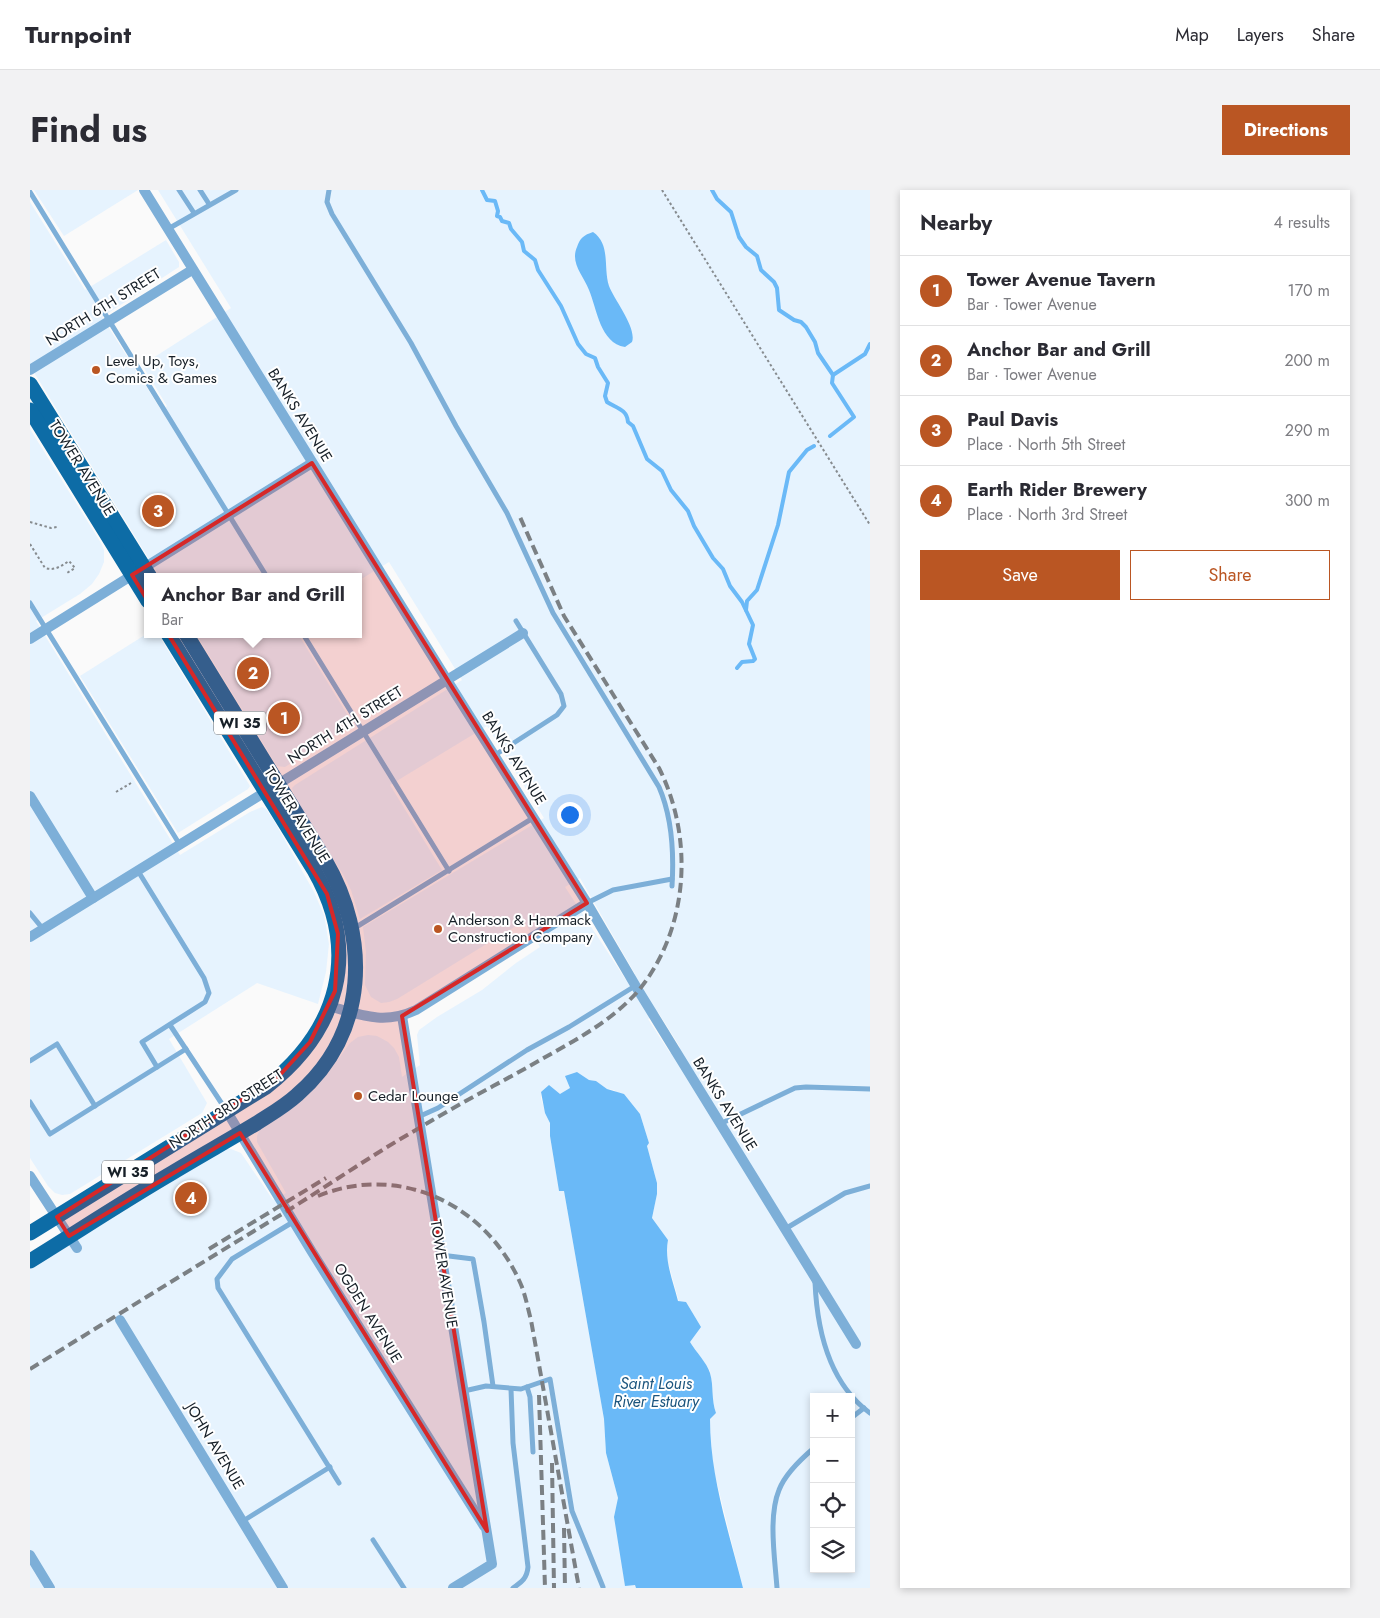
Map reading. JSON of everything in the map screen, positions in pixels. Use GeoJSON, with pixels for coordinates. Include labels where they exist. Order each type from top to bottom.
{"type":"FeatureCollection","features":[{"type":"Feature","properties":{"kind":"main road","name":"TOWER AVENUE"},"geometry":{"type":"LineString","coordinates":[[30,384],[142,573]]}},
{"type":"Feature","properties":{"kind":"main road","name":"TOWER AVENUE"},"geometry":{"type":"LineString","coordinates":[[30,410],[142,573]]}},
{"type":"Feature","properties":{"kind":"main road","name":"TOWER AVENUE"},"geometry":{"type":"LineString","coordinates":[[171,638],[272,788],[336,878],[348,909],[353,929],[356,957],[355,987],[350,1012]]}},
{"type":"Feature","properties":{"kind":"main road","name":"TOWER AVENUE"},"geometry":{"type":"LineString","coordinates":[[188,638],[272,788],[332,907],[338,934],[339,962],[337,984],[329,1006]]}},
{"type":"Feature","properties":{"kind":"main road","name":"NORTH 3RD STREET"},"geometry":{"type":"LineString","coordinates":[[30,1233],[266,1087],[287,1070],[310,1042],[329,1006]]}},
{"type":"Feature","properties":{"kind":"main road","name":"NORTH 3RD STREET"},"geometry":{"type":"LineString","coordinates":[[30,1261],[73,1242],[170,1174],[240,1134],[288,1103],[310,1083],[331,1054],[350,1012]]}},
{"type":"Feature","properties":{"kind":"street","name":"BANKS AVENUE"},"geometry":{"type":"LineString","coordinates":[[144,190],[446,680],[587,903],[720,1124],[856,1344]]}},
{"type":"Feature","properties":{"kind":"street","name":"NORTH 6TH STREET"},"geometry":{"type":"LineString","coordinates":[[30,370],[192,270]]}},
{"type":"Feature","properties":{"kind":"street"},"geometry":{"type":"LineString","coordinates":[[30,639],[142,573],[312,463]]}},
{"type":"Feature","properties":{"kind":"street","name":"NORTH 4TH STREET"},"geometry":{"type":"LineString","coordinates":[[30,937],[523,633]]}},
{"type":"Feature","properties":{"kind":"street"},"geometry":{"type":"LineString","coordinates":[[30,796],[93,898]]}},
{"type":"Feature","properties":{"kind":"street"},"geometry":{"type":"LineString","coordinates":[[329,1006],[381,1019],[402,1016],[416,1010],[587,903]]}},
{"type":"Feature","properties":{"kind":"street","name":"TOWER AVENUE"},"geometry":{"type":"LineString","coordinates":[[402,1016],[417,1118],[492,1564],[453,1588]]}},
{"type":"Feature","properties":{"kind":"street","name":"OGDEN AVENUE"},"geometry":{"type":"LineString","coordinates":[[226,1110],[487,1531]]}},
{"type":"Feature","properties":{"kind":"street"},"geometry":{"type":"LineString","coordinates":[[30,1176],[73,1242]]}},
{"type":"Feature","properties":{"kind":"street","name":"JOHN AVENUE"},"geometry":{"type":"LineString","coordinates":[[120,1320],[283,1588]]}},
{"type":"Feature","properties":{"kind":"street"},"geometry":{"type":"LineString","coordinates":[[30,1556],[50,1588]]}},
{"type":"Feature","properties":{"kind":"lane"},"geometry":{"type":"LineString","coordinates":[[179,190],[194,213]]}},
{"type":"Feature","properties":{"kind":"lane"},"geometry":{"type":"LineString","coordinates":[[200,190],[209,204]]}},
{"type":"Feature","properties":{"kind":"lane"},"geometry":{"type":"LineString","coordinates":[[168,229],[236,190]]}},
{"type":"Feature","properties":{"kind":"lane"},"geometry":{"type":"LineString","coordinates":[[329,190],[327,202],[332,214],[411,343],[456,426],[507,512],[553,613],[659,787],[664,800],[670,829],[673,857],[672,886]]}},
{"type":"Feature","properties":{"kind":"lane"},"geometry":{"type":"LineString","coordinates":[[30,192],[265,573]]}},
{"type":"Feature","properties":{"kind":"lane"},"geometry":{"type":"LineString","coordinates":[[30,603],[180,845]]}},
{"type":"Feature","properties":{"kind":"lane"},"geometry":{"type":"LineString","coordinates":[[494,756],[557,715],[564,706],[561,694],[516,621]]}},
{"type":"Feature","properties":{"kind":"lane"},"geometry":{"type":"LineString","coordinates":[[305,638],[449,871]]}},
{"type":"Feature","properties":{"kind":"lane"},"geometry":{"type":"LineString","coordinates":[[353,929],[534,818]]}},
{"type":"Feature","properties":{"kind":"lane"},"geometry":{"type":"LineString","coordinates":[[138,870],[200,970],[208,987],[209,995],[205,1002],[142,1042],[157,1067]]}},
{"type":"Feature","properties":{"kind":"lane"},"geometry":{"type":"LineString","coordinates":[[587,903],[613,890],[672,879]]}},
{"type":"Feature","properties":{"kind":"lane"},"geometry":{"type":"LineString","coordinates":[[30,913],[43,929]]}},
{"type":"Feature","properties":{"kind":"lane"},"geometry":{"type":"LineString","coordinates":[[417,1118],[438,1108],[527,1050],[636,986]]}},
{"type":"Feature","properties":{"kind":"lane"},"geometry":{"type":"LineString","coordinates":[[170,1025],[226,1110]]}},
{"type":"Feature","properties":{"kind":"lane"},"geometry":{"type":"LineString","coordinates":[[30,1061],[57,1044],[95,1106]]}},
{"type":"Feature","properties":{"kind":"lane"},"geometry":{"type":"LineString","coordinates":[[30,1102],[50,1134],[186,1049]]}},
{"type":"Feature","properties":{"kind":"lane"},"geometry":{"type":"LineString","coordinates":[[720,1124],[801,1087],[870,1089]]}},
{"type":"Feature","properties":{"kind":"lane"},"geometry":{"type":"LineString","coordinates":[[784,1228],[845,1193],[870,1186]]}},
{"type":"Feature","properties":{"kind":"lane"},"geometry":{"type":"LineString","coordinates":[[294,1222],[232,1259],[216,1279],[218,1288],[340,1483]]}},
{"type":"Feature","properties":{"kind":"lane"},"geometry":{"type":"LineString","coordinates":[[441,1256],[472,1260],[484,1322],[492,1386]]}},
{"type":"Feature","properties":{"kind":"lane"},"geometry":{"type":"LineString","coordinates":[[815,1277],[818,1317],[825,1345],[837,1374],[846,1389],[870,1413]]}},
{"type":"Feature","properties":{"kind":"lane"},"geometry":{"type":"LineString","coordinates":[[464,1391],[492,1386],[511,1389],[527,1388],[550,1379],[572,1511],[604,1587]]}},
{"type":"Feature","properties":{"kind":"lane"},"geometry":{"type":"LineString","coordinates":[[527,1388],[530,1397],[532,1452]]}},
{"type":"Feature","properties":{"kind":"lane"},"geometry":{"type":"LineString","coordinates":[[511,1389],[512,1443],[528,1567],[524,1580],[513,1588]]}},
{"type":"Feature","properties":{"kind":"lane"},"geometry":{"type":"LineString","coordinates":[[855,1415],[864,1408]]}},
{"type":"Feature","properties":{"kind":"lane"},"geometry":{"type":"LineString","coordinates":[[777,1588],[774,1526],[778,1490],[784,1479],[810,1452]]}},
{"type":"Feature","properties":{"kind":"lane"},"geometry":{"type":"LineString","coordinates":[[243,1521],[330,1467]]}},
{"type":"Feature","properties":{"kind":"lane"},"geometry":{"type":"LineString","coordinates":[[373,1540],[404,1588]]}},
{"type":"Feature","properties":{"kind":"path"},"geometry":{"type":"LineString","coordinates":[[662,190],[870,525]]}},
{"type":"Feature","properties":{"kind":"path"},"geometry":{"type":"LineString","coordinates":[[30,522],[50,528],[57,527]]}},
{"type":"Feature","properties":{"kind":"path"},"geometry":{"type":"LineString","coordinates":[[30,544],[46,568],[50,570],[58,568],[69,561],[71,562],[75,568],[67,573]]}},
{"type":"Feature","properties":{"kind":"path"},"geometry":{"type":"LineString","coordinates":[[116,792],[139,779]]}},
{"type":"Feature","properties":{"kind":"highlighted area"},"geometry":{"type":"Polygon","coordinates":[[[312,463],[587,903],[402,1016],[487,1531],[240,1133],[69,1236],[57,1217],[278,1077],[310,1042],[335,991],[338,934],[327,894],[132,575],[312,463]]]}},
{"type":"Feature","properties":{"kind":"shaded area"},"geometry":{"type":"Polygon","coordinates":[[[34,190],[138,190],[64,236],[34,190]]]}},
{"type":"Feature","properties":{"kind":"shaded area"},"geometry":{"type":"Polygon","coordinates":[[[158,190],[870,190],[870,1588],[743,1588],[714,1471],[710,1443],[710,1419],[716,1413],[713,1405],[710,1371],[690,1342],[668,1262],[666,1250],[668,1240],[652,1218],[657,1194],[657,1183],[647,1146],[649,1143],[640,1114],[614,1090],[607,1089],[596,1081],[589,1080],[577,1072],[571,1088],[560,1095],[541,1092],[541,1099],[550,1123],[550,1136],[559,1191],[564,1191],[604,1419],[606,1453],[618,1498],[625,1585],[635,1585],[636,1588],[30,1588],[30,1269],[225,1149],[241,1153],[273,1200],[286,1193],[257,1142],[260,1129],[305,1097],[317,1086],[350,1043],[358,1037],[377,1036],[388,1042],[399,1057],[402,1077],[420,1065],[417,1035],[419,1030],[482,990],[540,947],[524,921],[397,999],[381,1003],[371,997],[365,985],[366,952],[363,927],[544,818],[487,726],[390,785],[442,870],[360,919],[351,890],[344,876],[295,797],[292,788],[462,680],[389,562],[362,579],[362,573],[158,573],[30,366],[30,202],[85,290],[166,240],[179,262],[179,267],[102,317],[161,410],[167,406],[142,365],[231,308],[158,190]],[[580,878],[565,887],[626,980],[635,974],[580,878]],[[658,1012],[648,1019],[670,1053],[680,1047],[658,1012]]]}},
{"type":"Feature","properties":{"kind":"shaded area"},"geometry":{"type":"Polygon","coordinates":[[[30,429],[104,550],[104,562],[92,584],[80,594],[36,621],[180,855],[250,812],[262,807],[266,809],[314,892],[324,915],[329,944],[326,972],[318,1004],[257,983],[169,1039],[207,1103],[202,1113],[70,1194],[62,1195],[55,1193],[48,1186],[30,1158],[30,429]]]}},
{"type":"Feature","properties":{"kind":"shaded area"},"geometry":{"type":"Polygon","coordinates":[[[144,636],[144,638],[160,638],[250,786],[178,833],[80,676],[144,636]]]}},
{"type":"Feature","properties":{"kind":"shaded area"},"geometry":{"type":"Polygon","coordinates":[[[198,638],[300,638],[353,724],[285,767],[277,766],[198,638]]]}},
{"type":"Feature","properties":{"kind":"water"},"geometry":{"type":"Polygon","coordinates":[[[593,232],[602,243],[606,257],[609,286],[629,322],[633,336],[632,342],[625,347],[610,339],[605,332],[589,290],[576,264],[575,253],[581,239],[593,232]]]}},
{"type":"Feature","properties":{"kind":"water","name":"Saint Louis River Estuary"},"geometry":{"type":"Polygon","coordinates":[[[577,1072],[589,1080],[596,1081],[607,1089],[624,1094],[640,1114],[649,1143],[647,1146],[657,1183],[657,1194],[652,1218],[668,1240],[668,1263],[678,1301],[686,1302],[701,1327],[690,1342],[710,1373],[716,1413],[710,1419],[713,1462],[721,1504],[743,1588],[636,1588],[635,1585],[625,1586],[614,1517],[618,1498],[606,1453],[604,1419],[564,1191],[559,1191],[550,1136],[550,1123],[545,1113],[541,1092],[549,1085],[560,1094],[570,1088],[565,1076],[577,1072]]]}},
{"type":"Feature","properties":{"kind":"waterway"},"geometry":{"type":"LineString","coordinates":[[482,190],[487,200],[495,201],[498,211],[497,216],[502,221],[509,223],[511,229],[522,242],[524,251],[535,260],[538,270],[561,306],[578,344],[586,354],[595,358],[608,383],[605,396],[607,402],[626,414],[628,422],[633,426],[647,459],[662,471],[671,490],[688,511],[694,526],[713,558],[723,569],[730,586],[742,602],[753,625],[749,644],[755,659],[742,662],[737,668]]}},
{"type":"Feature","properties":{"kind":"waterway"},"geometry":{"type":"LineString","coordinates":[[712,190],[717,199],[731,212],[739,237],[746,247],[757,256],[761,270],[774,282],[777,288],[779,310],[794,320],[801,322],[806,327],[815,342],[818,353],[833,375]]}},
{"type":"Feature","properties":{"kind":"waterway"},"geometry":{"type":"LineString","coordinates":[[830,436],[854,417],[832,383],[833,375],[865,354],[870,344]]}},
{"type":"Feature","properties":{"kind":"waterway"},"geometry":{"type":"LineString","coordinates":[[746,610],[747,601],[757,590],[778,525],[789,472],[807,450],[814,446]]}},
{"type":"Feature","properties":{"kind":"railway"},"geometry":{"type":"LineString","coordinates":[[30,1369],[404,1137],[594,1029],[629,1001],[656,966],[668,939],[677,911],[681,882],[678,824],[670,795],[659,768],[564,616],[520,517]]}},
{"type":"Feature","properties":{"kind":"railway"},"geometry":{"type":"LineString","coordinates":[[209,1249],[326,1178]]}},
{"type":"Feature","properties":{"kind":"railway"},"geometry":{"type":"LineString","coordinates":[[318,1196],[349,1187],[380,1184],[410,1188],[439,1198],[465,1214],[488,1234],[507,1258],[522,1287],[531,1320],[579,1588]]}},
{"type":"Feature","properties":{"kind":"railway"},"geometry":{"type":"LineString","coordinates":[[539,1395],[545,1588]]}},
{"type":"Feature","properties":{"kind":"railway"},"geometry":{"type":"LineString","coordinates":[[552,1463],[554,1588]]}},
{"type":"Feature","properties":{"kind":"railway"},"geometry":{"type":"LineString","coordinates":[[564,1528],[565,1588]]}},
{"type":"Feature","properties":{"kind":"place","name":"Level Up, Toys, Comics & Games"},"geometry":{"type":"Point","coordinates":[96,370]}},
{"type":"Feature","properties":{"kind":"place","name":"Paul Davis"},"geometry":{"type":"Point","coordinates":[158,511]}},
{"type":"Feature","properties":{"kind":"place","name":"Anchor Bar and Grill"},"geometry":{"type":"Point","coordinates":[253,673]}},
{"type":"Feature","properties":{"kind":"place","name":"Tower Avenue Tavern"},"geometry":{"type":"Point","coordinates":[284,718]}},
{"type":"Feature","properties":{"kind":"place","name":"Anderson & Hammack Construction Company"},"geometry":{"type":"Point","coordinates":[438,929]}},
{"type":"Feature","properties":{"kind":"place","name":"Cedar Lounge"},"geometry":{"type":"Point","coordinates":[358,1096]}},
{"type":"Feature","properties":{"kind":"place","name":"Earth Rider Brewery"},"geometry":{"type":"Point","coordinates":[191,1198]}}]}
